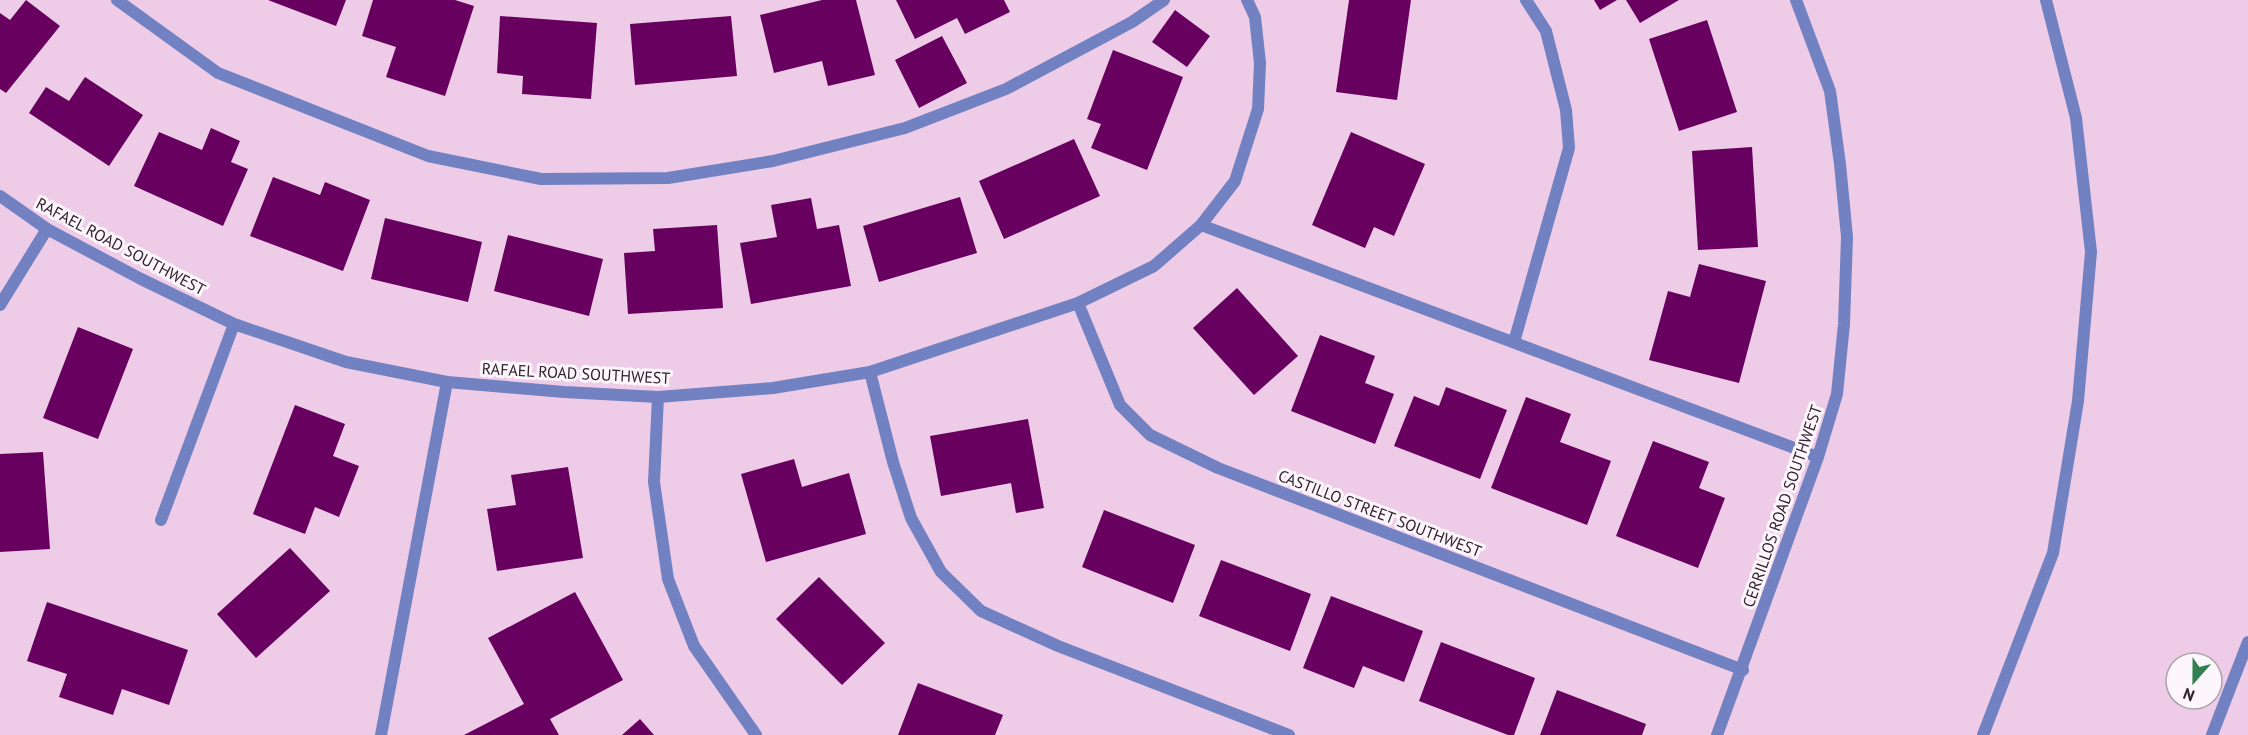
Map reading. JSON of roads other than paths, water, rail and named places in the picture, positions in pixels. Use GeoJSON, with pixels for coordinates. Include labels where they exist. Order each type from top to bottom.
{"type":"FeatureCollection","features":[{"type":"Feature","properties":{"kind":"street"},"geometry":{"type":"LineString","coordinates":[[117,0],[218,73],[428,156],[541,179],[668,178],[773,160],[905,128],[1006,89],[1132,22],[1164,0]]}},
{"type":"Feature","properties":{"kind":"street","name":"RAFAEL ROAD SOUTHWEST"},"geometry":{"type":"LineString","coordinates":[[0,196],[47,229],[141,279],[234,324],[346,362],[447,382],[564,392],[658,397],[773,388],[870,372],[1078,303],[1154,266],[1201,225],[1235,181],[1258,109],[1260,63],[1255,17],[1247,0]]}},
{"type":"Feature","properties":{"kind":"street"},"geometry":{"type":"LineString","coordinates":[[1514,342],[1569,148],[1566,110],[1546,31],[1526,0]]}},
{"type":"Feature","properties":{"kind":"street","name":"CERRILLOS ROAD SOUTHWEST"},"geometry":{"type":"LineString","coordinates":[[1717,735],[1743,670],[1818,457],[1837,394],[1844,324],[1847,237],[1840,164],[1830,91],[1796,0]]}},
{"type":"Feature","properties":{"kind":"street"},"geometry":{"type":"LineString","coordinates":[[1983,735],[2053,552],[2078,400],[2091,252],[2076,118],[2046,0]]}},
{"type":"Feature","properties":{"kind":"street"},"geometry":{"type":"LineString","coordinates":[[1201,225],[1818,457]]}},
{"type":"Feature","properties":{"kind":"street"},"geometry":{"type":"LineString","coordinates":[[0,305],[47,229]]}},
{"type":"Feature","properties":{"kind":"street","name":"CASTILLO STREET SOUTHWEST"},"geometry":{"type":"LineString","coordinates":[[1078,303],[1120,405],[1150,435],[1218,468],[1743,670]]}},
{"type":"Feature","properties":{"kind":"street"},"geometry":{"type":"LineString","coordinates":[[161,520],[234,324]]}},
{"type":"Feature","properties":{"kind":"street"},"geometry":{"type":"LineString","coordinates":[[870,372],[893,462],[911,518],[941,572],[981,610],[1058,646],[1289,735]]}},
{"type":"Feature","properties":{"kind":"street"},"geometry":{"type":"LineString","coordinates":[[381,735],[447,382]]}},
{"type":"Feature","properties":{"kind":"street"},"geometry":{"type":"LineString","coordinates":[[658,397],[654,482],[668,579],[694,646],[756,735]]}},
{"type":"Feature","properties":{"kind":"street"},"geometry":{"type":"LineString","coordinates":[[2211,735],[2248,642]]}}]}
